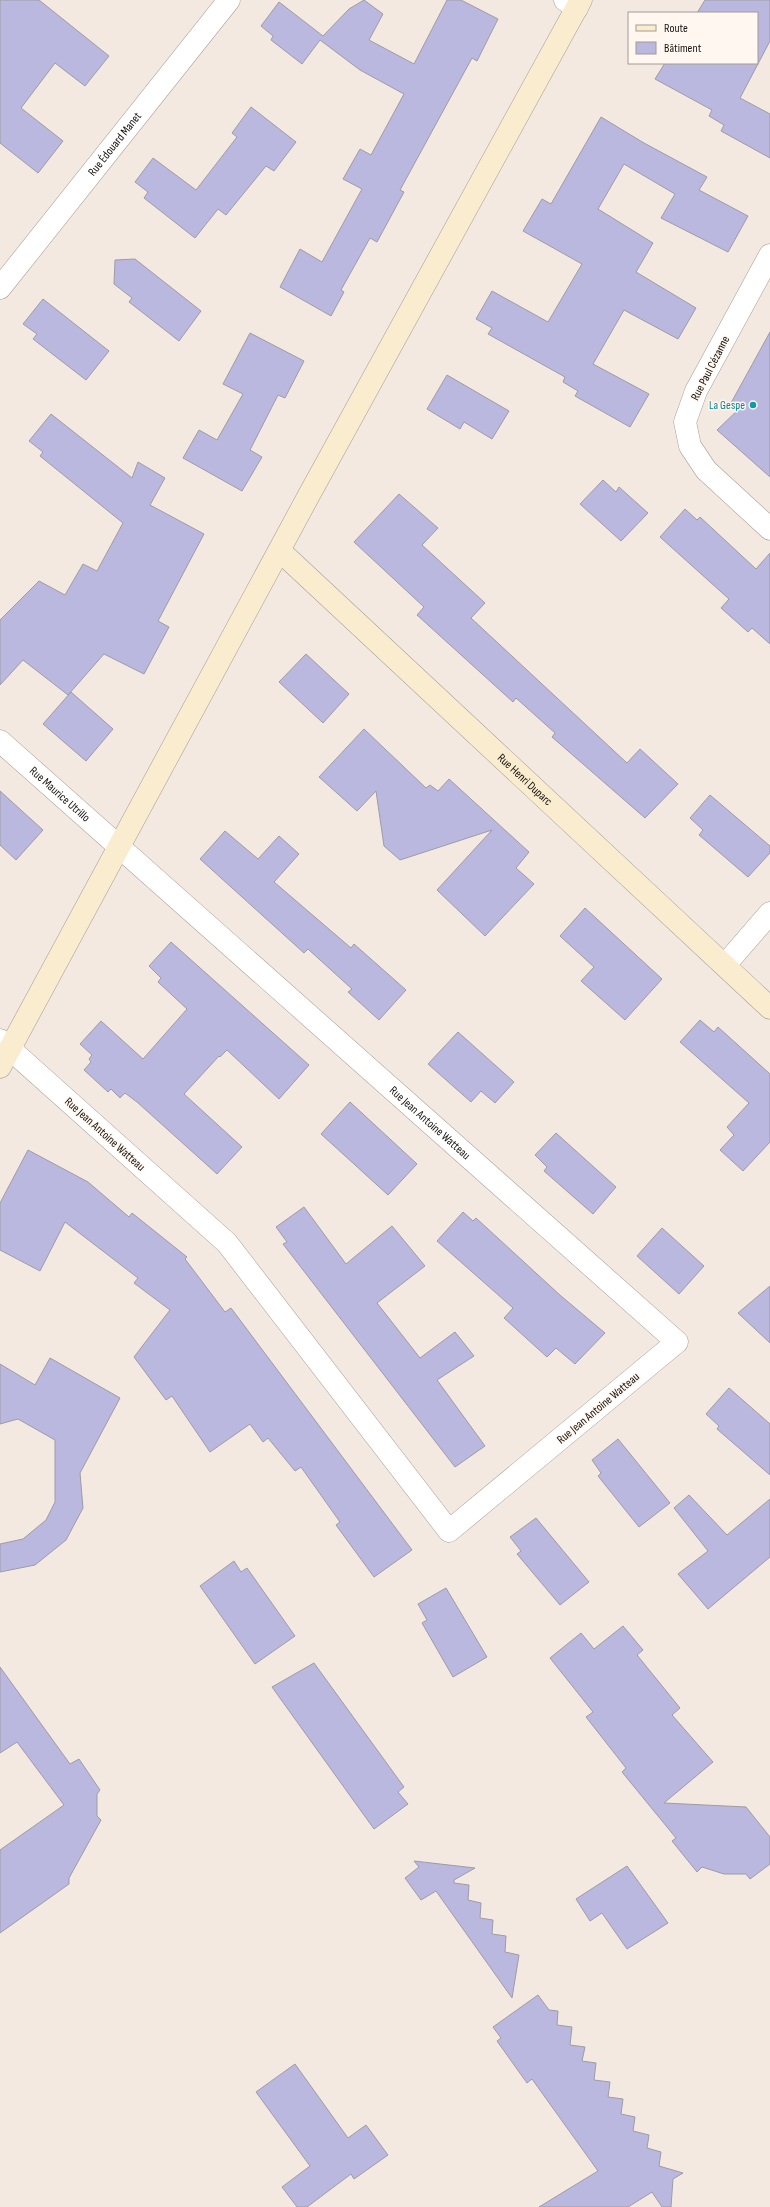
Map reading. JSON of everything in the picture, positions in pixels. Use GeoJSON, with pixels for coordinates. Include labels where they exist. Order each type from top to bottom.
{"type":"FeatureCollection","features":[{"type":"Feature","properties":{"kind":"main road"},"geometry":{"type":"LineString","coordinates":[[3,1052],[119,847],[575,3]]}},
{"type":"Feature","properties":{"kind":"main road","name":"Rue Henri Duparc"},"geometry":{"type":"LineString","coordinates":[[280,551],[770,1008]]}},
{"type":"Feature","properties":{"kind":"street","name":"Rue Édouard Manet"},"geometry":{"type":"LineString","coordinates":[[0,288],[229,0]]}},
{"type":"Feature","properties":{"kind":"street","name":"Rue Paul Cézanne"},"geometry":{"type":"LineString","coordinates":[[770,255],[696,391],[685,422],[690,446],[706,470],[770,529]]}},
{"type":"Feature","properties":{"kind":"street","name":"Rue Maurice Utrillo"},"geometry":{"type":"LineString","coordinates":[[0,741],[119,847]]}},
{"type":"Feature","properties":{"kind":"street","name":"Rue Jean Antoine Watteau"},"geometry":{"type":"LineString","coordinates":[[3,1052],[227,1243],[449,1531],[676,1342],[119,847]]}},
{"type":"Feature","properties":{"kind":"street"},"geometry":{"type":"LineString","coordinates":[[725,965],[770,913]]}},
{"type":"Feature","properties":{"kind":"building"},"geometry":{"type":"Polygon","coordinates":[[[0,0],[39,0],[109,56],[85,86],[55,63],[21,108],[63,141],[38,173],[0,143],[0,0]]]}},
{"type":"Feature","properties":{"kind":"building"},"geometry":{"type":"Polygon","coordinates":[[[364,0],[383,14],[369,40],[414,64],[447,0],[461,0],[498,19],[477,61],[472,58],[400,190],[404,192],[377,242],[370,238],[341,290],[344,292],[331,316],[280,287],[300,249],[322,262],[362,189],[343,179],[360,149],[371,155],[404,94],[360,70],[320,40],[302,64],[271,40],[273,36],[261,26],[279,2],[323,36],[349,9],[364,0]]]}},
{"type":"Feature","properties":{"kind":"building"},"geometry":{"type":"Polygon","coordinates":[[[705,0],[770,0],[770,41],[758,64],[758,12],[698,12],[705,0]]]}},
{"type":"Feature","properties":{"kind":"building"},"geometry":{"type":"Polygon","coordinates":[[[664,64],[758,64],[740,98],[770,114],[770,158],[721,131],[724,125],[709,116],[712,110],[655,79],[664,64]]]}},
{"type":"Feature","properties":{"kind":"building"},"geometry":{"type":"Polygon","coordinates":[[[251,107],[296,142],[274,171],[266,166],[226,215],[218,209],[195,238],[144,198],[148,192],[135,182],[153,158],[196,190],[237,137],[232,133],[251,107]]]}},
{"type":"Feature","properties":{"kind":"building"},"geometry":{"type":"Polygon","coordinates":[[[601,117],[644,143],[707,177],[699,190],[748,216],[728,252],[661,218],[675,194],[624,164],[598,209],[653,243],[636,272],[696,308],[678,339],[624,310],[593,364],[649,394],[630,427],[575,396],[578,391],[563,382],[565,377],[488,334],[492,328],[476,319],[492,291],[548,322],[582,264],[523,231],[542,199],[551,204],[601,117]]]}},
{"type":"Feature","properties":{"kind":"building"},"geometry":{"type":"Polygon","coordinates":[[[135,259],[201,311],[179,341],[129,302],[132,298],[114,284],[115,260],[135,259]]]}},
{"type":"Feature","properties":{"kind":"building"},"geometry":{"type":"Polygon","coordinates":[[[43,299],[109,351],[86,380],[33,339],[37,334],[23,324],[43,299]]]}},
{"type":"Feature","properties":{"kind":"building","name":"La Gespe"},"geometry":{"type":"Polygon","coordinates":[[[770,332],[770,477],[717,430],[740,408],[731,403],[770,332]]]}},
{"type":"Feature","properties":{"kind":"building"},"geometry":{"type":"Polygon","coordinates":[[[250,333],[304,361],[285,398],[278,395],[250,450],[262,457],[242,491],[183,458],[199,430],[217,440],[243,394],[223,384],[250,333]]]}},
{"type":"Feature","properties":{"kind":"building"},"geometry":{"type":"Polygon","coordinates":[[[447,375],[509,411],[492,439],[464,422],[460,429],[427,409],[447,375]]]}},
{"type":"Feature","properties":{"kind":"building"},"geometry":{"type":"Polygon","coordinates":[[[51,414],[132,478],[138,462],[165,478],[150,505],[204,534],[158,621],[169,627],[144,674],[104,654],[68,695],[23,660],[0,685],[0,620],[39,581],[65,595],[83,564],[97,571],[123,523],[40,456],[43,452],[29,441],[51,414]]]}},
{"type":"Feature","properties":{"kind":"building"},"geometry":{"type":"Polygon","coordinates":[[[603,480],[616,492],[619,487],[648,513],[621,541],[580,504],[603,480]]]}},
{"type":"Feature","properties":{"kind":"building"},"geometry":{"type":"Polygon","coordinates":[[[399,494],[438,528],[422,545],[485,603],[471,618],[627,763],[640,749],[678,784],[645,818],[552,737],[555,733],[516,698],[513,702],[417,615],[424,607],[354,542],[399,494]]]}},
{"type":"Feature","properties":{"kind":"building"},"geometry":{"type":"Polygon","coordinates":[[[685,509],[697,520],[700,517],[756,569],[770,553],[770,644],[752,628],[748,632],[721,608],[729,599],[660,537],[685,509]]]}},
{"type":"Feature","properties":{"kind":"building"},"geometry":{"type":"Polygon","coordinates":[[[306,654],[349,694],[323,723],[279,682],[306,654]]]}},
{"type":"Feature","properties":{"kind":"building"},"geometry":{"type":"Polygon","coordinates":[[[71,692],[113,729],[86,761],[43,724],[71,692]]]}},
{"type":"Feature","properties":{"kind":"building"},"geometry":{"type":"Polygon","coordinates":[[[364,729],[426,788],[430,785],[438,791],[449,779],[529,852],[516,868],[534,884],[485,936],[437,890],[492,830],[400,860],[384,846],[376,791],[357,811],[319,777],[364,729]]]}},
{"type":"Feature","properties":{"kind":"building"},"geometry":{"type":"Polygon","coordinates":[[[0,791],[43,830],[16,860],[0,845],[0,791]]]}},
{"type":"Feature","properties":{"kind":"building"},"geometry":{"type":"Polygon","coordinates":[[[710,795],[770,846],[770,853],[748,877],[699,835],[703,830],[690,818],[710,795]]]}},
{"type":"Feature","properties":{"kind":"building"},"geometry":{"type":"Polygon","coordinates":[[[225,831],[258,859],[279,836],[299,854],[274,882],[351,948],[354,944],[406,990],[379,1020],[348,992],[352,989],[308,949],[304,953],[200,859],[225,831]]]}},
{"type":"Feature","properties":{"kind":"building"},"geometry":{"type":"Polygon","coordinates":[[[585,908],[662,979],[625,1020],[581,981],[594,967],[560,936],[585,908]]]}},
{"type":"Feature","properties":{"kind":"building"},"geometry":{"type":"Polygon","coordinates":[[[171,942],[309,1065],[279,1099],[227,1050],[220,1057],[219,1056],[184,1094],[242,1147],[217,1174],[137,1102],[125,1093],[120,1098],[111,1089],[108,1092],[84,1070],[91,1062],[89,1059],[92,1055],[80,1044],[101,1021],[143,1059],[187,1009],[158,982],[161,978],[149,966],[171,942]]]}},
{"type":"Feature","properties":{"kind":"building"},"geometry":{"type":"Polygon","coordinates":[[[700,1020],[714,1032],[718,1027],[770,1074],[770,1142],[743,1171],[720,1150],[734,1135],[727,1127],[749,1103],[680,1042],[700,1020]]]}},
{"type":"Feature","properties":{"kind":"building"},"geometry":{"type":"Polygon","coordinates":[[[458,1032],[514,1082],[495,1103],[481,1091],[471,1102],[428,1064],[458,1032]]]}},
{"type":"Feature","properties":{"kind":"building"},"geometry":{"type":"Polygon","coordinates":[[[350,1102],[417,1164],[388,1195],[321,1134],[350,1102]]]}},
{"type":"Feature","properties":{"kind":"building"},"geometry":{"type":"Polygon","coordinates":[[[556,1133],[616,1187],[593,1214],[544,1171],[547,1167],[535,1155],[556,1133]]]}},
{"type":"Feature","properties":{"kind":"building"},"geometry":{"type":"Polygon","coordinates":[[[28,1150],[88,1182],[129,1217],[132,1213],[187,1257],[185,1259],[225,1312],[231,1308],[412,1550],[374,1577],[336,1525],[340,1522],[301,1467],[295,1471],[268,1438],[263,1442],[250,1424],[210,1452],[172,1396],[166,1400],[134,1357],[170,1310],[134,1283],[138,1278],[65,1222],[40,1271],[0,1250],[0,1203],[28,1150]]]}},
{"type":"Feature","properties":{"kind":"building"},"geometry":{"type":"Polygon","coordinates":[[[304,1207],[346,1264],[392,1226],[425,1266],[377,1303],[420,1358],[455,1332],[474,1356],[437,1380],[485,1446],[455,1467],[283,1244],[287,1242],[276,1227],[304,1207]]]}},
{"type":"Feature","properties":{"kind":"building"},"geometry":{"type":"Polygon","coordinates":[[[463,1212],[473,1221],[476,1218],[561,1296],[605,1333],[575,1364],[556,1348],[547,1357],[504,1318],[513,1308],[437,1241],[463,1212]]]}},
{"type":"Feature","properties":{"kind":"building"},"geometry":{"type":"Polygon","coordinates":[[[662,1228],[704,1266],[679,1294],[637,1256],[662,1228]]]}},
{"type":"Feature","properties":{"kind":"building"},"geometry":{"type":"Polygon","coordinates":[[[770,1286],[770,1343],[738,1313],[770,1286]]]}},
{"type":"Feature","properties":{"kind":"building"},"geometry":{"type":"Polygon","coordinates":[[[50,1358],[120,1398],[80,1473],[83,1508],[66,1540],[35,1565],[0,1572],[0,1544],[23,1539],[46,1520],[55,1502],[55,1440],[18,1419],[0,1424],[0,1364],[35,1385],[50,1358]]]}},
{"type":"Feature","properties":{"kind":"building"},"geometry":{"type":"Polygon","coordinates":[[[729,1388],[770,1424],[770,1475],[717,1429],[719,1426],[706,1414],[729,1388]]]}},
{"type":"Feature","properties":{"kind":"building"},"geometry":{"type":"Polygon","coordinates":[[[618,1439],[670,1503],[639,1527],[598,1476],[601,1473],[592,1460],[618,1439]]]}},
{"type":"Feature","properties":{"kind":"building"},"geometry":{"type":"Polygon","coordinates":[[[689,1495],[727,1535],[770,1499],[770,1557],[708,1609],[678,1574],[708,1551],[674,1508],[689,1495]]]}},
{"type":"Feature","properties":{"kind":"building"},"geometry":{"type":"Polygon","coordinates":[[[536,1518],[589,1582],[560,1605],[517,1554],[521,1551],[510,1537],[536,1518]]]}},
{"type":"Feature","properties":{"kind":"building"},"geometry":{"type":"Polygon","coordinates":[[[234,1561],[241,1572],[247,1568],[295,1636],[255,1664],[200,1586],[234,1561]]]}},
{"type":"Feature","properties":{"kind":"building"},"geometry":{"type":"Polygon","coordinates":[[[446,1588],[487,1657],[453,1677],[422,1623],[427,1620],[418,1604],[446,1588]]]}},
{"type":"Feature","properties":{"kind":"building"},"geometry":{"type":"Polygon","coordinates":[[[623,1626],[643,1650],[637,1655],[680,1708],[672,1715],[713,1762],[664,1803],[746,1807],[770,1837],[770,1864],[750,1879],[746,1874],[724,1874],[702,1867],[697,1872],[672,1841],[676,1838],[622,1772],[626,1768],[586,1717],[593,1712],[550,1658],[581,1633],[594,1649],[623,1626]]]}},
{"type":"Feature","properties":{"kind":"building"},"geometry":{"type":"Polygon","coordinates":[[[314,1663],[404,1787],[398,1792],[408,1804],[374,1829],[272,1687],[314,1663]]]}},
{"type":"Feature","properties":{"kind":"building"},"geometry":{"type":"Polygon","coordinates":[[[0,1667],[70,1764],[79,1759],[100,1790],[97,1794],[97,1816],[101,1820],[69,1878],[69,1884],[0,1933],[0,1850],[64,1805],[17,1742],[0,1753],[0,1667]]]}},
{"type":"Feature","properties":{"kind":"building"},"geometry":{"type":"Polygon","coordinates":[[[414,1861],[475,1868],[454,1880],[454,1883],[469,1885],[468,1900],[481,1903],[480,1918],[493,1920],[492,1934],[506,1936],[505,1952],[519,1955],[512,1998],[436,1891],[421,1900],[405,1878],[419,1867],[414,1861]]]}},
{"type":"Feature","properties":{"kind":"building"},"geometry":{"type":"Polygon","coordinates":[[[627,1866],[668,1923],[627,1949],[602,1913],[590,1921],[576,1899],[627,1866]]]}},
{"type":"Feature","properties":{"kind":"building"},"geometry":{"type":"Polygon","coordinates":[[[538,1995],[549,2010],[558,2011],[557,2025],[572,2027],[570,2045],[585,2047],[582,2061],[596,2063],[594,2080],[610,2082],[608,2097],[623,2099],[621,2114],[635,2117],[633,2131],[649,2135],[647,2148],[661,2152],[659,2166],[683,2173],[673,2179],[671,2207],[662,2207],[652,2192],[628,2207],[539,2207],[598,2171],[532,2079],[527,2083],[497,2041],[501,2038],[493,2027],[538,1995]]]}},
{"type":"Feature","properties":{"kind":"building"},"geometry":{"type":"Polygon","coordinates":[[[295,2064],[348,2138],[366,2125],[388,2155],[354,2179],[351,2174],[307,2207],[297,2207],[282,2187],[310,2166],[256,2092],[295,2064]]]}},
{"type":"Feature","properties":{"kind":"place","name":"La Gespe"},"geometry":{"type":"Point","coordinates":[753,405]}}]}
